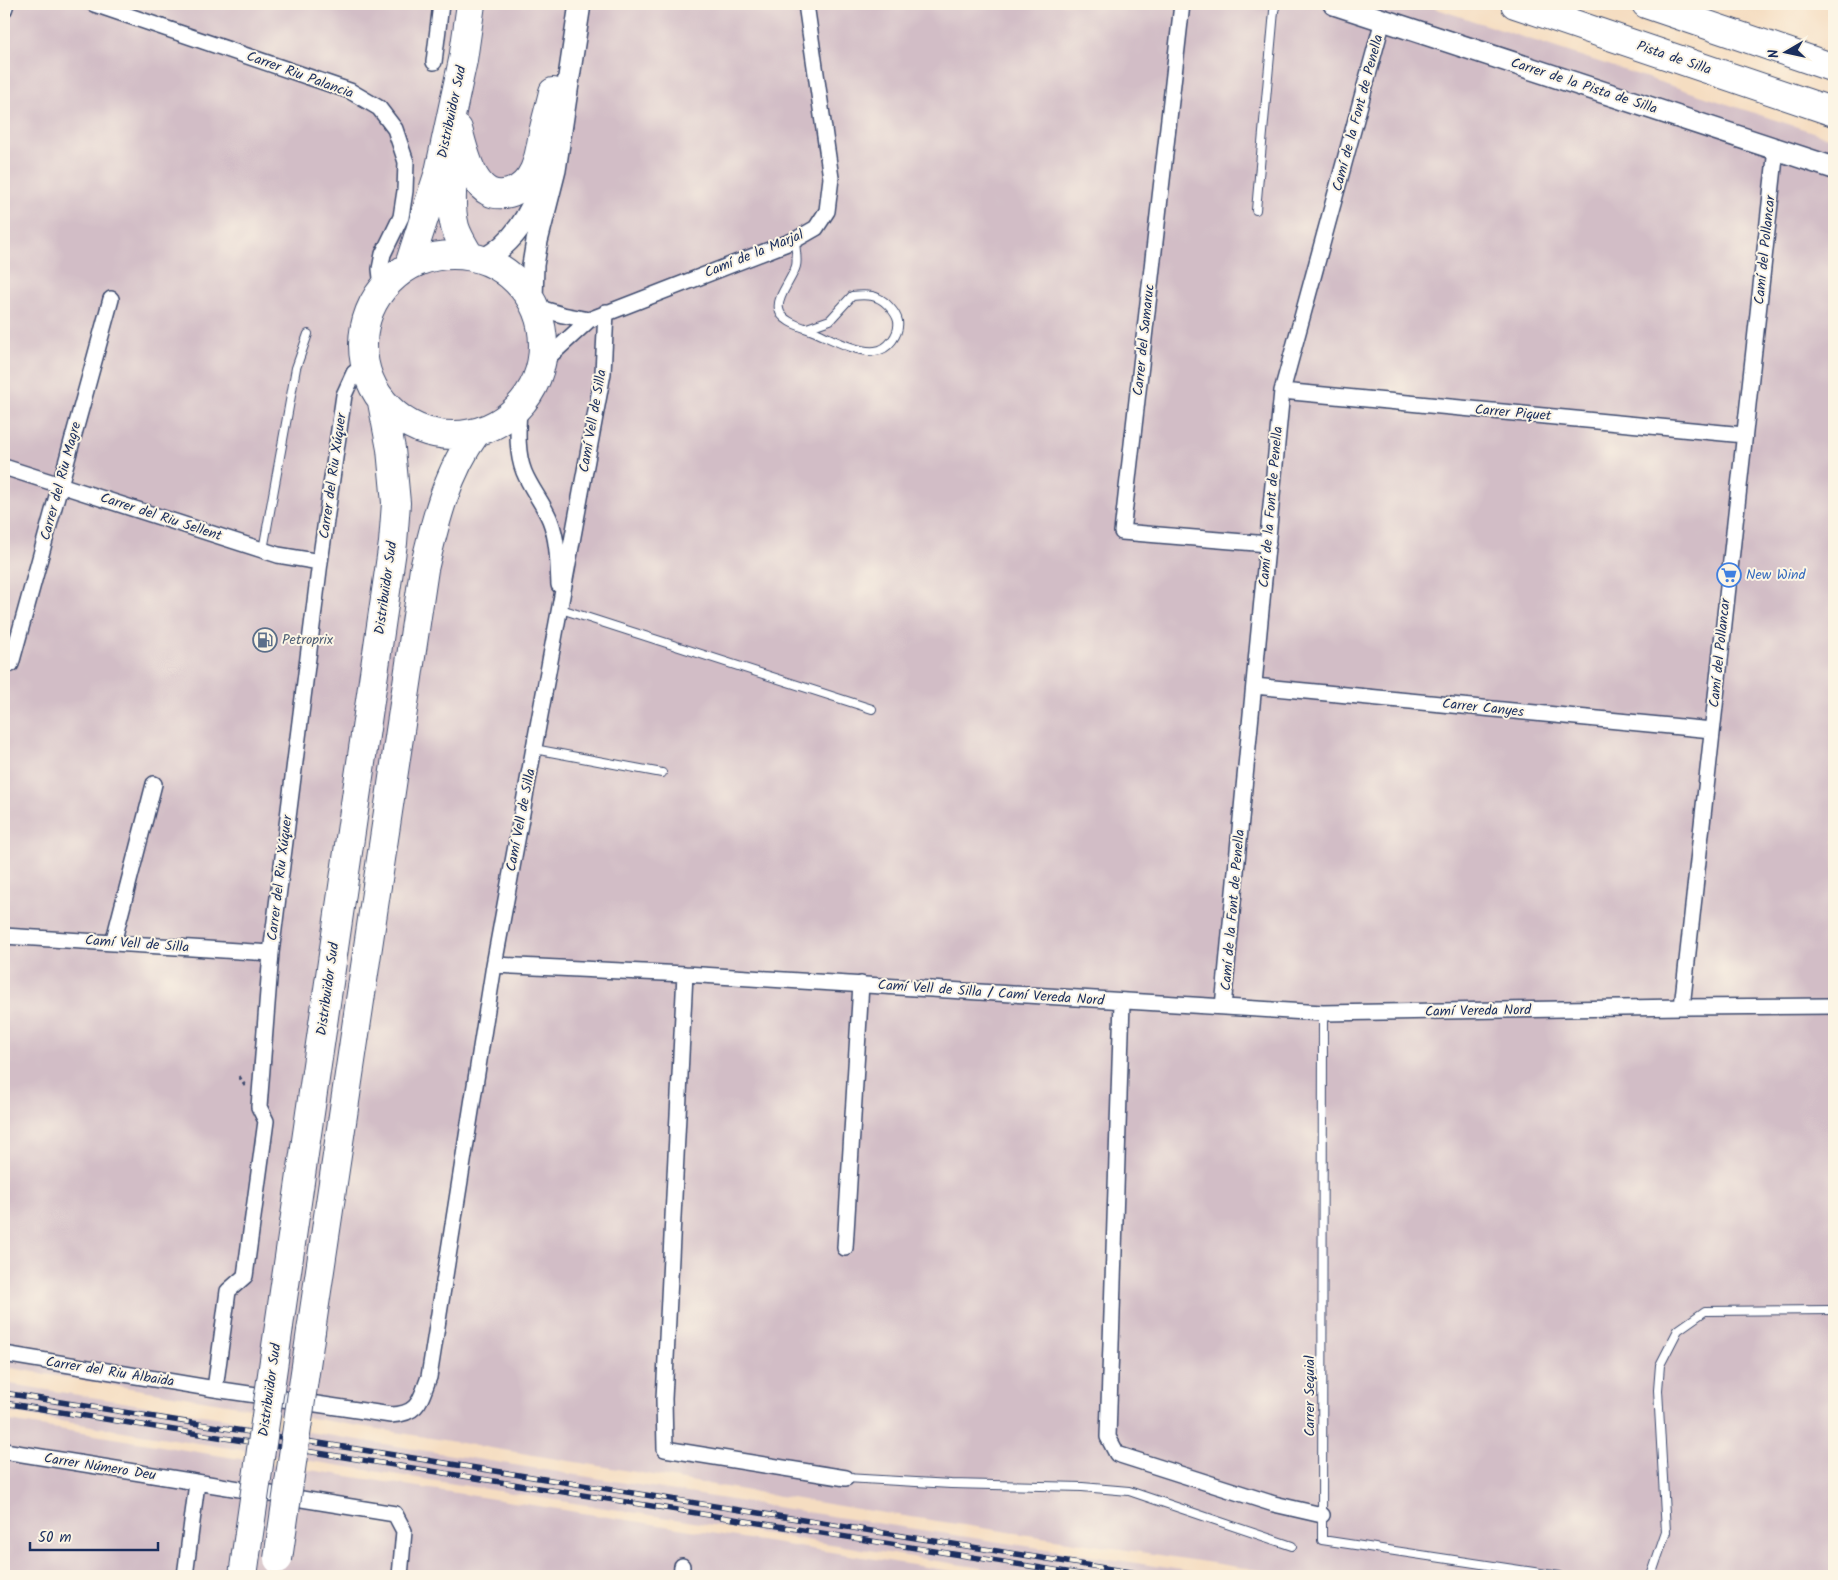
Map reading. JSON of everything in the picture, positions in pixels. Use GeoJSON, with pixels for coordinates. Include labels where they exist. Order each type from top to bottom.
{"type":"FeatureCollection","features":[{"type":"Feature","properties":{"kind":"highway"},"geometry":{"type":"LineString","coordinates":[[463,60],[471,4]]}},
{"type":"Feature","properties":{"kind":"highway","name":"Pista de Silla"},"geometry":{"type":"LineString","coordinates":[[1515,4],[1834,112]]}},
{"type":"Feature","properties":{"kind":"highway"},"geometry":{"type":"LineString","coordinates":[[1646,4],[1834,68]]}},
{"type":"Feature","properties":{"kind":"highway","name":"Distribuïdor Sud"},"geometry":{"type":"LineString","coordinates":[[463,60],[453,206],[455,227],[462,243],[477,257]]}},
{"type":"Feature","properties":{"kind":"highway","name":"Distribuïdor Sud"},"geometry":{"type":"LineString","coordinates":[[409,265],[439,172],[463,60]]}},
{"type":"Feature","properties":{"kind":"highway"},"geometry":{"type":"LineString","coordinates":[[458,129],[474,177],[480,187],[491,193],[500,194],[519,189],[534,171],[553,92]]}},
{"type":"Feature","properties":{"kind":"highway"},"geometry":{"type":"LineString","coordinates":[[438,255],[477,257],[498,266],[511,275],[523,286],[534,303],[543,334],[542,363],[534,387],[519,407],[499,423],[476,433],[450,436],[424,431],[401,420],[382,402],[371,385],[365,365],[362,338],[369,311],[382,288],[394,275],[409,265],[438,255]]}},
{"type":"Feature","properties":{"kind":"highway","name":"Distribuïdor Sud"},"geometry":{"type":"LineString","coordinates":[[245,1565],[393,543],[396,502],[391,449],[382,402]]}},
{"type":"Feature","properties":{"kind":"highway"},"geometry":{"type":"LineString","coordinates":[[277,1568],[424,569],[432,532],[445,490],[465,447],[476,433]]}},
{"type":"Feature","properties":{"kind":"street"},"geometry":{"type":"LineString","coordinates":[[4,10],[6,4]]}},
{"type":"Feature","properties":{"kind":"street","name":"Carrer Riu Palancia"},"geometry":{"type":"LineString","coordinates":[[94,4],[350,91],[379,108],[395,129],[406,162],[405,191],[401,217],[384,254],[380,269],[382,288]]}},
{"type":"Feature","properties":{"kind":"street"},"geometry":{"type":"LineString","coordinates":[[434,62],[440,4]]}},
{"type":"Feature","properties":{"kind":"street"},"geometry":{"type":"LineString","coordinates":[[477,257],[497,252],[517,232],[538,194],[544,177],[554,117],[553,92],[567,4]]}},
{"type":"Feature","properties":{"kind":"street"},"geometry":{"type":"LineString","coordinates":[[580,4],[556,170],[537,241],[533,265],[534,303],[564,315],[589,320]]}},
{"type":"Feature","properties":{"kind":"street","name":"Camí de la Marjal"},"geometry":{"type":"LineString","coordinates":[[542,363],[589,320],[795,240],[816,228],[827,212],[831,178],[806,4]]}},
{"type":"Feature","properties":{"kind":"street","name":"Carrer del Samaruc"},"geometry":{"type":"LineString","coordinates":[[1182,4],[1122,532],[1268,544]]}},
{"type":"Feature","properties":{"kind":"street","name":"Carrer de la Pista de Silla"},"geometry":{"type":"LineString","coordinates":[[1334,4],[1834,168]]}},
{"type":"Feature","properties":{"kind":"street","name":"Camí de la Font de Penella"},"geometry":{"type":"LineString","coordinates":[[1223,1007],[1282,391],[1383,20]]}},
{"type":"Feature","properties":{"kind":"street","name":"Camí del Pollancar"},"geometry":{"type":"LineString","coordinates":[[1682,1007],[1776,149]]}},
{"type":"Feature","properties":{"kind":"street","name":"Carrer del Riu Magre"},"geometry":{"type":"LineString","coordinates":[[11,664],[111,299]]}},
{"type":"Feature","properties":{"kind":"street","name":"Camí Vell de Silla"},"geometry":{"type":"LineString","coordinates":[[215,1389],[391,1415],[405,1414],[418,1405],[429,1377],[494,965],[603,373],[606,312]]}},
{"type":"Feature","properties":{"kind":"street","name":"Carrer del Riu Xúquer"},"geometry":{"type":"LineString","coordinates":[[215,1389],[228,1291],[245,1276],[266,1120],[259,1107],[271,953],[320,562],[344,395],[354,373],[365,365]]}},
{"type":"Feature","properties":{"kind":"street","name":"Carrer Piquet"},"geometry":{"type":"LineString","coordinates":[[1282,391],[1744,435]]}},
{"type":"Feature","properties":{"kind":"street"},"geometry":{"type":"LineString","coordinates":[[519,407],[519,452],[524,471],[550,521],[557,553],[560,608]]}},
{"type":"Feature","properties":{"kind":"street","name":"Carrer del Riu Sellent"},"geometry":{"type":"LineString","coordinates":[[4,467],[278,555],[320,562]]}},
{"type":"Feature","properties":{"kind":"street","name":"Carrer Canyes"},"geometry":{"type":"LineString","coordinates":[[1254,686],[1712,730]]}},
{"type":"Feature","properties":{"kind":"street"},"geometry":{"type":"LineString","coordinates":[[113,943],[154,784]]}},
{"type":"Feature","properties":{"kind":"street","name":"Camí Vell de Silla"},"geometry":{"type":"LineString","coordinates":[[4,936],[271,953]]}},
{"type":"Feature","properties":{"kind":"street"},"geometry":{"type":"LineString","coordinates":[[494,965],[861,984],[845,1248]]}},
{"type":"Feature","properties":{"kind":"street"},"geometry":{"type":"LineString","coordinates":[[685,974],[664,1399],[665,1449],[846,1478]]}},
{"type":"Feature","properties":{"kind":"street","name":"Camí Vell de Silla / Camí Vereda Nord"},"geometry":{"type":"LineString","coordinates":[[861,984],[1122,1002]]}},
{"type":"Feature","properties":{"kind":"street"},"geometry":{"type":"LineString","coordinates":[[1122,1002],[1108,1437],[1117,1454],[1274,1504],[1322,1515]]}},
{"type":"Feature","properties":{"kind":"street","name":"Camí Vereda Nord"},"geometry":{"type":"LineString","coordinates":[[1122,1002],[1323,1013],[1834,1006]]}},
{"type":"Feature","properties":{"kind":"street","name":"Carrer del Riu Albaida"},"geometry":{"type":"LineString","coordinates":[[4,1354],[215,1389]]}},
{"type":"Feature","properties":{"kind":"street","name":"Carrer Número Deu"},"geometry":{"type":"LineString","coordinates":[[4,1451],[395,1514],[404,1530],[400,1576]]}},
{"type":"Feature","properties":{"kind":"street"},"geometry":{"type":"LineString","coordinates":[[185,1576],[197,1483]]}},
{"type":"Feature","properties":{"kind":"lane"},"geometry":{"type":"LineString","coordinates":[[1256,210],[1276,4]]}},
{"type":"Feature","properties":{"kind":"lane"},"geometry":{"type":"LineString","coordinates":[[795,240],[796,266],[780,302],[779,309],[783,316],[807,328],[859,350],[875,351],[887,347],[895,337],[898,321],[891,308],[878,298],[864,294],[852,296],[830,320],[807,328]]}},
{"type":"Feature","properties":{"kind":"lane"},"geometry":{"type":"LineString","coordinates":[[263,550],[296,368],[308,334]]}},
{"type":"Feature","properties":{"kind":"lane"},"geometry":{"type":"LineString","coordinates":[[560,608],[872,710]]}},
{"type":"Feature","properties":{"kind":"lane"},"geometry":{"type":"LineString","coordinates":[[534,749],[662,773]]}},
{"type":"Feature","properties":{"kind":"lane","name":"Carrer Sequial"},"geometry":{"type":"LineString","coordinates":[[1323,1013],[1322,1540],[1560,1576]]}},
{"type":"Feature","properties":{"kind":"lane"},"geometry":{"type":"LineString","coordinates":[[1651,1576],[1666,1532],[1658,1390],[1660,1366],[1678,1330],[1705,1311],[1834,1310]]}},
{"type":"Feature","properties":{"kind":"lane"},"geometry":{"type":"LineString","coordinates":[[846,1478],[951,1484],[1082,1487],[1129,1491],[1292,1546]]}},
{"type":"Feature","properties":{"kind":"shaded area"},"geometry":{"type":"Polygon","coordinates":[[[4,4],[1422,4],[1834,139],[1834,1576],[1297,1576],[858,1509],[4,1367],[4,4]]]}},
{"type":"Feature","properties":{"kind":"shaded area"},"geometry":{"type":"Polygon","coordinates":[[[4,1383],[844,1518],[1220,1576],[1031,1576],[4,1412],[4,1383]]]}},
{"type":"Feature","properties":{"kind":"shaded area"},"geometry":{"type":"Polygon","coordinates":[[[4,1420],[228,1457],[983,1576],[4,1576],[4,1420]]]}},
{"type":"Feature","properties":{"kind":"railway"},"geometry":{"type":"LineString","coordinates":[[4,1393],[1155,1576]]}},
{"type":"Feature","properties":{"kind":"railway"},"geometry":{"type":"LineString","coordinates":[[4,1403],[1092,1576]]}},
{"type":"Feature","properties":{"kind":"place","name":"New Wind"},"geometry":{"type":"Point","coordinates":[1729,575]}},
{"type":"Feature","properties":{"kind":"place","name":"Petroprix"},"geometry":{"type":"Point","coordinates":[265,640]}}]}
